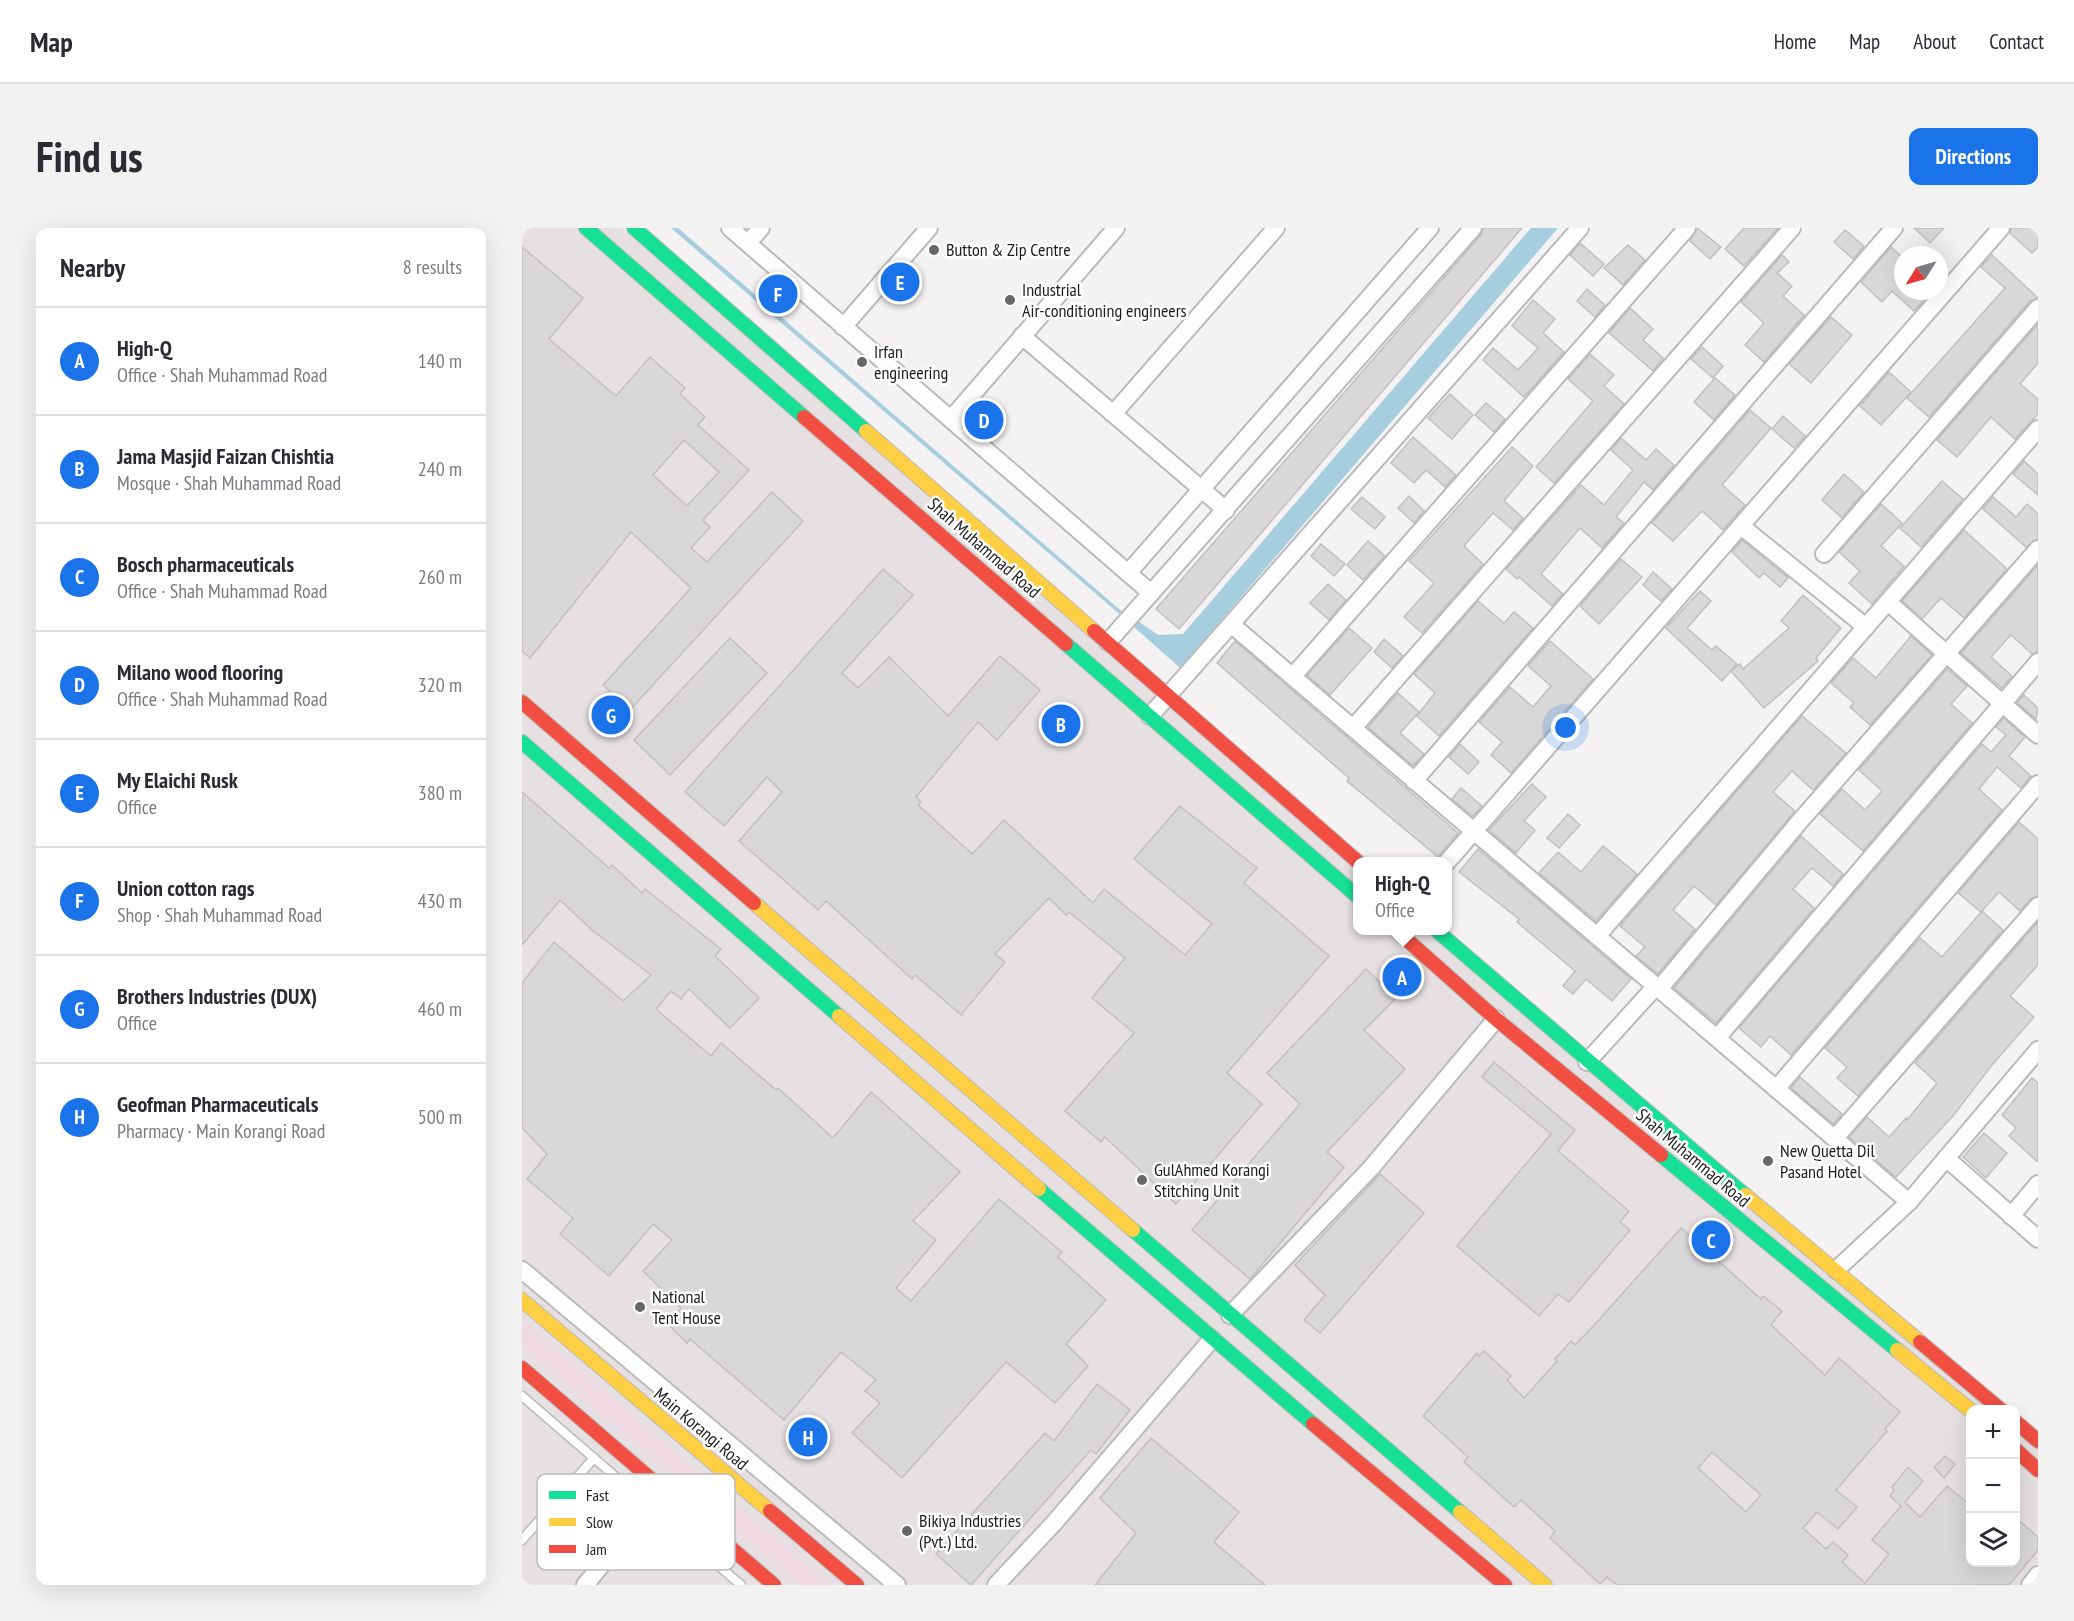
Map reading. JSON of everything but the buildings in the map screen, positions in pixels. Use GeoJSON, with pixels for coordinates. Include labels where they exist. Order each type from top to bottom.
{"type":"FeatureCollection","features":[{"type":"Feature","properties":{"kind":"main road","name":"Shah Muhammad Road"},"geometry":{"type":"LineString","coordinates":[[586,228],[1353,894]]}},
{"type":"Feature","properties":{"kind":"main road","name":"Shah Muhammad Road"},"geometry":{"type":"LineString","coordinates":[[634,228],[1113,636],[1169,695],[1353,857]]}},
{"type":"Feature","properties":{"kind":"main road"},"geometry":{"type":"LineString","coordinates":[[522,702],[617,805],[754,922],[1230,1315],[1545,1585]]}},
{"type":"Feature","properties":{"kind":"main road"},"geometry":{"type":"LineString","coordinates":[[522,742],[617,805],[754,922],[1212,1339],[1505,1585]]}},
{"type":"Feature","properties":{"kind":"main road","name":"Shah Muhammad Road"},"geometry":{"type":"LineString","coordinates":[[1402,935],[1497,1019],[1966,1406]]}},
{"type":"Feature","properties":{"kind":"main road","name":"Shah Muhammad Road"},"geometry":{"type":"LineString","coordinates":[[1442,935],[1587,1062],[1812,1248],[1995,1405]]}},
{"type":"Feature","properties":{"kind":"main road"},"geometry":{"type":"LineString","coordinates":[[1774,1248],[1781,1247],[1787,1242],[1789,1234],[1786,1227]]}},
{"type":"Feature","properties":{"kind":"main road"},"geometry":{"type":"LineString","coordinates":[[1797,1267],[1794,1259],[1797,1252],[1804,1248],[1812,1248]]}},
{"type":"Feature","properties":{"kind":"main road","name":"Main Korangi Road"},"geometry":{"type":"LineString","coordinates":[[522,1300],[727,1474]]}},
{"type":"Feature","properties":{"kind":"main road"},"geometry":{"type":"LineString","coordinates":[[1231,1355],[1250,1333]]}},
{"type":"Feature","properties":{"kind":"main road"},"geometry":{"type":"LineString","coordinates":[[522,1368],[645,1474]]}},
{"type":"Feature","properties":{"kind":"main road"},"geometry":{"type":"LineString","coordinates":[[2020,1425],[2038,1441]]}},
{"type":"Feature","properties":{"kind":"main road"},"geometry":{"type":"LineString","coordinates":[[2020,1454],[2038,1470]]}},
{"type":"Feature","properties":{"kind":"main road","name":"Main Korangi Road"},"geometry":{"type":"LineString","coordinates":[[735,1481],[857,1585]]}},
{"type":"Feature","properties":{"kind":"main road"},"geometry":{"type":"LineString","coordinates":[[735,1551],[774,1585]]}},
{"type":"Feature","properties":{"kind":"street"},"geometry":{"type":"LineString","coordinates":[[730,228],[1151,593]]}},
{"type":"Feature","properties":{"kind":"street"},"geometry":{"type":"LineString","coordinates":[[748,243],[761,228]]}},
{"type":"Feature","properties":{"kind":"street"},"geometry":{"type":"LineString","coordinates":[[843,327],[929,228]]}},
{"type":"Feature","properties":{"kind":"street"},"geometry":{"type":"LineString","coordinates":[[951,418],[1116,228]]}},
{"type":"Feature","properties":{"kind":"street"},"geometry":{"type":"LineString","coordinates":[[1113,414],[1276,228]]}},
{"type":"Feature","properties":{"kind":"street"},"geometry":{"type":"LineString","coordinates":[[1128,573],[1430,228]]}},
{"type":"Feature","properties":{"kind":"street"},"geometry":{"type":"LineString","coordinates":[[1113,636],[1473,228]]}},
{"type":"Feature","properties":{"kind":"street"},"geometry":{"type":"LineString","coordinates":[[1150,716],[1580,228]]}},
{"type":"Feature","properties":{"kind":"street"},"geometry":{"type":"LineString","coordinates":[[1293,676],[1688,228]]}},
{"type":"Feature","properties":{"kind":"street"},"geometry":{"type":"LineString","coordinates":[[1353,728],[1792,228]]}},
{"type":"Feature","properties":{"kind":"street"},"geometry":{"type":"LineString","coordinates":[[1414,781],[1894,228]]}},
{"type":"Feature","properties":{"kind":"street"},"geometry":{"type":"LineString","coordinates":[[1452,857],[2001,228]]}},
{"type":"Feature","properties":{"kind":"street"},"geometry":{"type":"LineString","coordinates":[[1824,555],[2038,308]]}},
{"type":"Feature","properties":{"kind":"street"},"geometry":{"type":"LineString","coordinates":[[1022,336],[1226,510]]}},
{"type":"Feature","properties":{"kind":"street"},"geometry":{"type":"LineString","coordinates":[[1597,936],[2038,430]]}},
{"type":"Feature","properties":{"kind":"street"},"geometry":{"type":"LineString","coordinates":[[1741,526],[1866,627]]}},
{"type":"Feature","properties":{"kind":"street"},"geometry":{"type":"LineString","coordinates":[[1587,1062],[1657,988],[2038,549]]}},
{"type":"Feature","properties":{"kind":"street"},"geometry":{"type":"LineString","coordinates":[[1888,602],[2038,735]]}},
{"type":"Feature","properties":{"kind":"street"},"geometry":{"type":"LineString","coordinates":[[1232,625],[1908,1202]]}},
{"type":"Feature","properties":{"kind":"street"},"geometry":{"type":"LineString","coordinates":[[1717,1038],[2038,662]]}},
{"type":"Feature","properties":{"kind":"street"},"geometry":{"type":"LineString","coordinates":[[1776,1089],[2038,784]]}},
{"type":"Feature","properties":{"kind":"street"},"geometry":{"type":"LineString","coordinates":[[1834,1138],[2038,906]]}},
{"type":"Feature","properties":{"kind":"street"},"geometry":{"type":"LineString","coordinates":[[1230,1315],[1371,1168],[1497,1019]]}},
{"type":"Feature","properties":{"kind":"street"},"geometry":{"type":"LineString","coordinates":[[1836,1270],[1908,1202],[2038,1050]]}},
{"type":"Feature","properties":{"kind":"street"},"geometry":{"type":"LineString","coordinates":[[1946,1158],[2038,1239]]}},
{"type":"Feature","properties":{"kind":"street"},"geometry":{"type":"LineString","coordinates":[[2011,1216],[2038,1184]]}},
{"type":"Feature","properties":{"kind":"street"},"geometry":{"type":"LineString","coordinates":[[522,1270],[897,1585]]}},
{"type":"Feature","properties":{"kind":"street"},"geometry":{"type":"LineString","coordinates":[[996,1585],[1054,1523],[1212,1339]]}},
{"type":"Feature","properties":{"kind":"street"},"geometry":{"type":"LineString","coordinates":[[585,1585],[597,1570]]}},
{"type":"Feature","properties":{"kind":"street"},"geometry":{"type":"LineString","coordinates":[[2030,1585],[2038,1575]]}},
{"type":"Feature","properties":{"kind":"lane"},"geometry":{"type":"LineString","coordinates":[[522,1396],[613,1474]]}},
{"type":"Feature","properties":{"kind":"lane"},"geometry":{"type":"LineString","coordinates":[[580,1474],[594,1458]]}},
{"type":"Feature","properties":{"kind":"lane"},"geometry":{"type":"LineString","coordinates":[[522,1540],[537,1523]]}},
{"type":"Feature","properties":{"kind":"lane"},"geometry":{"type":"LineString","coordinates":[[724,1570],[741,1585]]}},
{"type":"Feature","properties":{"kind":"shaded area"},"geometry":{"type":"Polygon","coordinates":[[[522,228],[622,228],[1353,859],[1353,935],[1442,935],[1986,1405],[1966,1405],[1966,1567],[2020,1567],[2020,1433],[2038,1449],[2038,1585],[522,1585],[522,228]]]}},
{"type":"Feature","properties":{"kind":"shaded area"},"geometry":{"type":"Polygon","coordinates":[[[522,1320],[700,1474],[671,1474],[522,1345],[522,1320]]]}},
{"type":"Feature","properties":{"kind":"shaded area"},"geometry":{"type":"Polygon","coordinates":[[[735,1504],[829,1585],[800,1585],[735,1529],[735,1504]]]}},
{"type":"Feature","properties":{"kind":"water"},"geometry":{"type":"Polygon","coordinates":[[[671,228],[678,228],[1126,615],[1124,618],[671,228]]]}},
{"type":"Feature","properties":{"kind":"water"},"geometry":{"type":"Polygon","coordinates":[[[1531,228],[1558,228],[1180,668],[1133,626],[1138,621],[1158,635],[1183,634],[1531,228]]]}},
{"type":"Feature","properties":{"kind":"traffic: fast"},"geometry":{"type":"LineString","coordinates":[[586,228],[804,417]]}},
{"type":"Feature","properties":{"kind":"traffic: fast"},"geometry":{"type":"LineString","coordinates":[[634,228],[866,431]]}},
{"type":"Feature","properties":{"kind":"traffic: fast"},"geometry":{"type":"LineString","coordinates":[[1066,644],[1353,893]]}},
{"type":"Feature","properties":{"kind":"traffic: fast"},"geometry":{"type":"LineString","coordinates":[[522,742],[839,1016]]}},
{"type":"Feature","properties":{"kind":"traffic: fast"},"geometry":{"type":"LineString","coordinates":[[1442,935],[1745,1195]]}},
{"type":"Feature","properties":{"kind":"traffic: fast"},"geometry":{"type":"LineString","coordinates":[[1661,1155],[1897,1350]]}},
{"type":"Feature","properties":{"kind":"traffic: fast"},"geometry":{"type":"LineString","coordinates":[[1039,1189],[1313,1424]]}},
{"type":"Feature","properties":{"kind":"traffic: fast"},"geometry":{"type":"LineString","coordinates":[[1133,1230],[1460,1512]]}},
{"type":"Feature","properties":{"kind":"traffic: slow"},"geometry":{"type":"LineString","coordinates":[[866,431],[1094,631]]}},
{"type":"Feature","properties":{"kind":"traffic: slow"},"geometry":{"type":"LineString","coordinates":[[754,903],[1133,1230]]}},
{"type":"Feature","properties":{"kind":"traffic: slow"},"geometry":{"type":"LineString","coordinates":[[839,1016],[1039,1189]]}},
{"type":"Feature","properties":{"kind":"traffic: slow"},"geometry":{"type":"LineString","coordinates":[[1745,1195],[1920,1342]]}},
{"type":"Feature","properties":{"kind":"traffic: slow"},"geometry":{"type":"LineString","coordinates":[[522,1300],[727,1474]]}},
{"type":"Feature","properties":{"kind":"traffic: slow"},"geometry":{"type":"LineString","coordinates":[[1897,1350],[1966,1407]]}},
{"type":"Feature","properties":{"kind":"traffic: slow"},"geometry":{"type":"LineString","coordinates":[[735,1481],[770,1511]]}},
{"type":"Feature","properties":{"kind":"traffic: slow"},"geometry":{"type":"LineString","coordinates":[[1460,1512],[1545,1585]]}},
{"type":"Feature","properties":{"kind":"traffic: jam"},"geometry":{"type":"LineString","coordinates":[[804,417],[1066,644]]}},
{"type":"Feature","properties":{"kind":"traffic: jam"},"geometry":{"type":"LineString","coordinates":[[1094,631],[1353,858]]}},
{"type":"Feature","properties":{"kind":"traffic: jam"},"geometry":{"type":"LineString","coordinates":[[522,702],[754,903]]}},
{"type":"Feature","properties":{"kind":"traffic: jam"},"geometry":{"type":"LineString","coordinates":[[1402,935],[1496,1019],[1661,1155]]}},
{"type":"Feature","properties":{"kind":"traffic: jam"},"geometry":{"type":"LineString","coordinates":[[1920,1342],[1995,1405]]}},
{"type":"Feature","properties":{"kind":"traffic: jam"},"geometry":{"type":"LineString","coordinates":[[522,1368],[645,1474]]}},
{"type":"Feature","properties":{"kind":"traffic: jam"},"geometry":{"type":"LineString","coordinates":[[1313,1424],[1505,1585]]}},
{"type":"Feature","properties":{"kind":"traffic: jam"},"geometry":{"type":"LineString","coordinates":[[2020,1425],[2038,1441]]}},
{"type":"Feature","properties":{"kind":"traffic: jam"},"geometry":{"type":"LineString","coordinates":[[2020,1454],[2038,1470]]}},
{"type":"Feature","properties":{"kind":"traffic: jam"},"geometry":{"type":"LineString","coordinates":[[770,1511],[857,1585]]}},
{"type":"Feature","properties":{"kind":"traffic: jam"},"geometry":{"type":"LineString","coordinates":[[735,1551],[774,1585]]}},
{"type":"Feature","properties":{"kind":"place","name":"Button & Zip Centre"},"geometry":{"type":"Point","coordinates":[934,250]}},
{"type":"Feature","properties":{"kind":"place","name":"My Elaichi Rusk"},"geometry":{"type":"Point","coordinates":[900,282]}},
{"type":"Feature","properties":{"kind":"place","name":"Union cotton rags"},"geometry":{"type":"Point","coordinates":[778,294]}},
{"type":"Feature","properties":{"kind":"place","name":"Industrial Air-conditioning engineers"},"geometry":{"type":"Point","coordinates":[1010,300]}},
{"type":"Feature","properties":{"kind":"place","name":"Irfan engineering"},"geometry":{"type":"Point","coordinates":[862,362]}},
{"type":"Feature","properties":{"kind":"place","name":"Milano wood flooring"},"geometry":{"type":"Point","coordinates":[984,420]}},
{"type":"Feature","properties":{"kind":"place","name":"Brothers Industries (DUX)"},"geometry":{"type":"Point","coordinates":[611,715]}},
{"type":"Feature","properties":{"kind":"place","name":"Jama Masjid Faizan Chishtia"},"geometry":{"type":"Point","coordinates":[1061,724]}},
{"type":"Feature","properties":{"kind":"place","name":"High-Q"},"geometry":{"type":"Point","coordinates":[1402,977]}},
{"type":"Feature","properties":{"kind":"place","name":"New Quetta Dil Pasand Hotel"},"geometry":{"type":"Point","coordinates":[1768,1161]}},
{"type":"Feature","properties":{"kind":"place","name":"GulAhmed Korangi Stitching Unit"},"geometry":{"type":"Point","coordinates":[1142,1180]}},
{"type":"Feature","properties":{"kind":"place","name":"Bosch pharmaceuticals"},"geometry":{"type":"Point","coordinates":[1711,1240]}},
{"type":"Feature","properties":{"kind":"place","name":"National Tent House"},"geometry":{"type":"Point","coordinates":[640,1307]}},
{"type":"Feature","properties":{"kind":"place","name":"Geofman Pharmaceuticals"},"geometry":{"type":"Point","coordinates":[808,1437]}},
{"type":"Feature","properties":{"kind":"place","name":"Bikiya Industries (Pvt.) Ltd."},"geometry":{"type":"Point","coordinates":[907,1531]}}]}
